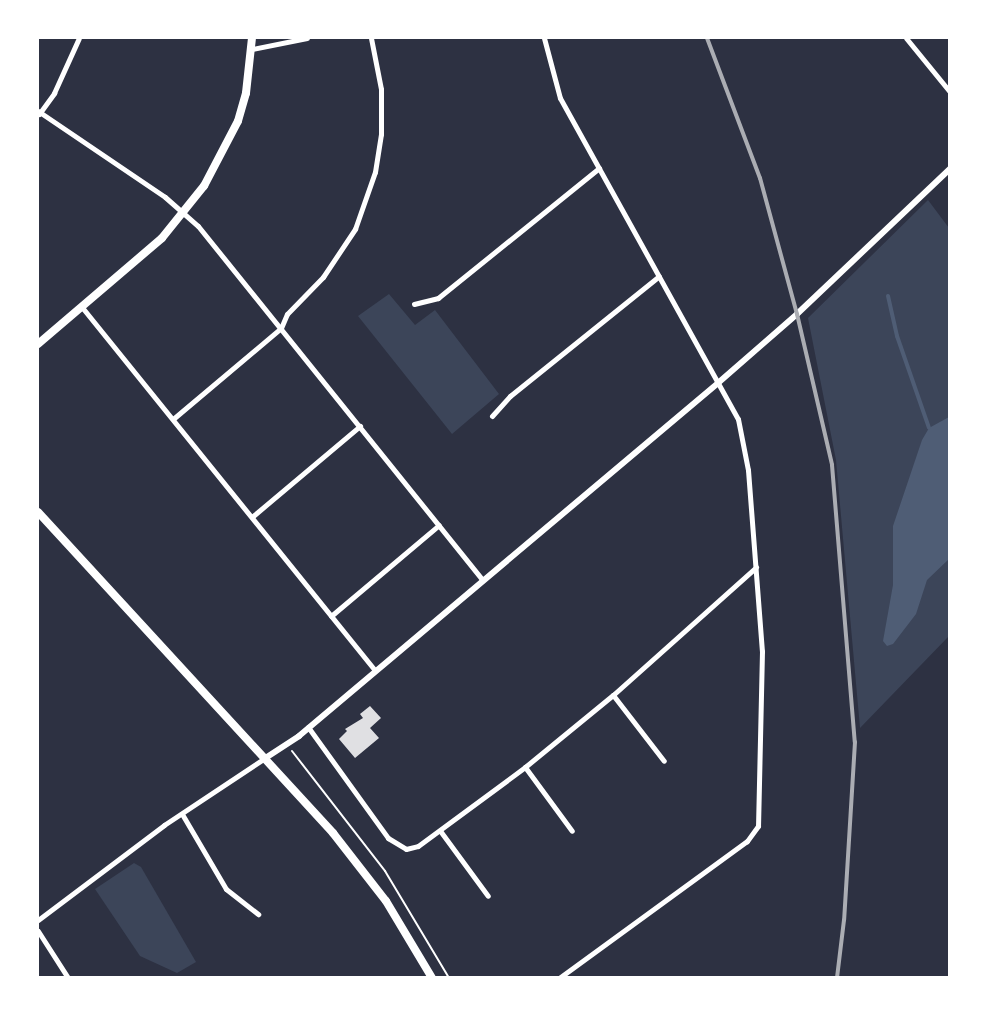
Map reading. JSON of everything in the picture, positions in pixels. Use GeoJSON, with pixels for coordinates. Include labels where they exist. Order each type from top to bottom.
{"type":"FeatureCollection","features":[{"type":"Feature","properties":{"kind":"main road"},"geometry":{"type":"LineString","coordinates":[[38,344],[184,214],[224,153],[238,121],[252,49],[252,38]]}},
{"type":"Feature","properties":{"kind":"main road"},"geometry":{"type":"LineString","coordinates":[[38,512],[267,757],[363,869],[432,978]]}},
{"type":"Feature","properties":{"kind":"street"},"geometry":{"type":"LineString","coordinates":[[79,38],[54,93],[38,113],[165,197],[198,226],[483,580]]}},
{"type":"Feature","properties":{"kind":"street"},"geometry":{"type":"LineString","coordinates":[[252,49],[307,38]]}},
{"type":"Feature","properties":{"kind":"street"},"geometry":{"type":"LineString","coordinates":[[173,419],[280,328],[287,314],[323,277],[356,229],[375,172],[381,134],[381,89],[371,38]]}},
{"type":"Feature","properties":{"kind":"street"},"geometry":{"type":"LineString","coordinates":[[544,38],[560,98],[729,400],[743,437],[756,567],[763,732],[758,826],[747,841],[559,978]]}},
{"type":"Feature","properties":{"kind":"street"},"geometry":{"type":"LineString","coordinates":[[906,38],[950,92]]}},
{"type":"Feature","properties":{"kind":"street"},"geometry":{"type":"LineString","coordinates":[[414,304],[438,298],[599,168]]}},
{"type":"Feature","properties":{"kind":"street"},"geometry":{"type":"LineString","coordinates":[[38,920],[182,814],[287,745],[798,314],[950,169]]}},
{"type":"Feature","properties":{"kind":"street"},"geometry":{"type":"LineString","coordinates":[[492,416],[510,396],[659,276]]}},
{"type":"Feature","properties":{"kind":"street"},"geometry":{"type":"LineString","coordinates":[[81,306],[375,670]]}},
{"type":"Feature","properties":{"kind":"street"},"geometry":{"type":"LineString","coordinates":[[252,516],[360,426]]}},
{"type":"Feature","properties":{"kind":"street"},"geometry":{"type":"LineString","coordinates":[[331,616],[439,525]]}},
{"type":"Feature","properties":{"kind":"street"},"geometry":{"type":"LineString","coordinates":[[308,727],[398,846],[418,846],[525,767],[614,695],[756,567]]}},
{"type":"Feature","properties":{"kind":"street"},"geometry":{"type":"LineString","coordinates":[[614,695],[664,761]]}},
{"type":"Feature","properties":{"kind":"street"},"geometry":{"type":"LineString","coordinates":[[525,767],[572,831]]}},
{"type":"Feature","properties":{"kind":"street"},"geometry":{"type":"LineString","coordinates":[[182,814],[226,889],[258,914]]}},
{"type":"Feature","properties":{"kind":"street"},"geometry":{"type":"LineString","coordinates":[[441,831],[488,896]]}},
{"type":"Feature","properties":{"kind":"street"},"geometry":{"type":"LineString","coordinates":[[38,931],[68,978]]}},
{"type":"Feature","properties":{"kind":"path"},"geometry":{"type":"LineString","coordinates":[[287,745],[385,871],[449,978]]}},
{"type":"Feature","properties":{"kind":"shaded area"},"geometry":{"type":"Polygon","coordinates":[[[928,200],[949,228],[949,636],[860,728],[836,460],[808,318],[928,200]]]}},
{"type":"Feature","properties":{"kind":"shaded area"},"geometry":{"type":"Polygon","coordinates":[[[389,294],[415,325],[435,310],[499,394],[452,434],[358,316],[389,294]]]}},
{"type":"Feature","properties":{"kind":"shaded area"},"geometry":{"type":"Polygon","coordinates":[[[949,417],[949,559],[927,580],[916,614],[893,644],[887,646],[883,641],[893,585],[893,526],[922,440],[929,428],[949,417]]]}},
{"type":"Feature","properties":{"kind":"shaded area"},"geometry":{"type":"Polygon","coordinates":[[[134,863],[141,867],[196,962],[177,973],[140,956],[95,889],[134,863]]]}},
{"type":"Feature","properties":{"kind":"building"},"geometry":{"type":"Polygon","coordinates":[[[370,706],[381,718],[370,728],[379,738],[355,758],[339,739],[347,731],[345,729],[363,718],[360,714],[370,706]]]}},
{"type":"Feature","properties":{"kind":"waterway"},"geometry":{"type":"LineString","coordinates":[[888,296],[897,336],[929,428]]}},
{"type":"Feature","properties":{"kind":"railway"},"geometry":{"type":"LineString","coordinates":[[707,38],[760,178],[797,314],[832,465],[855,742],[844,920],[837,978]]}}]}
